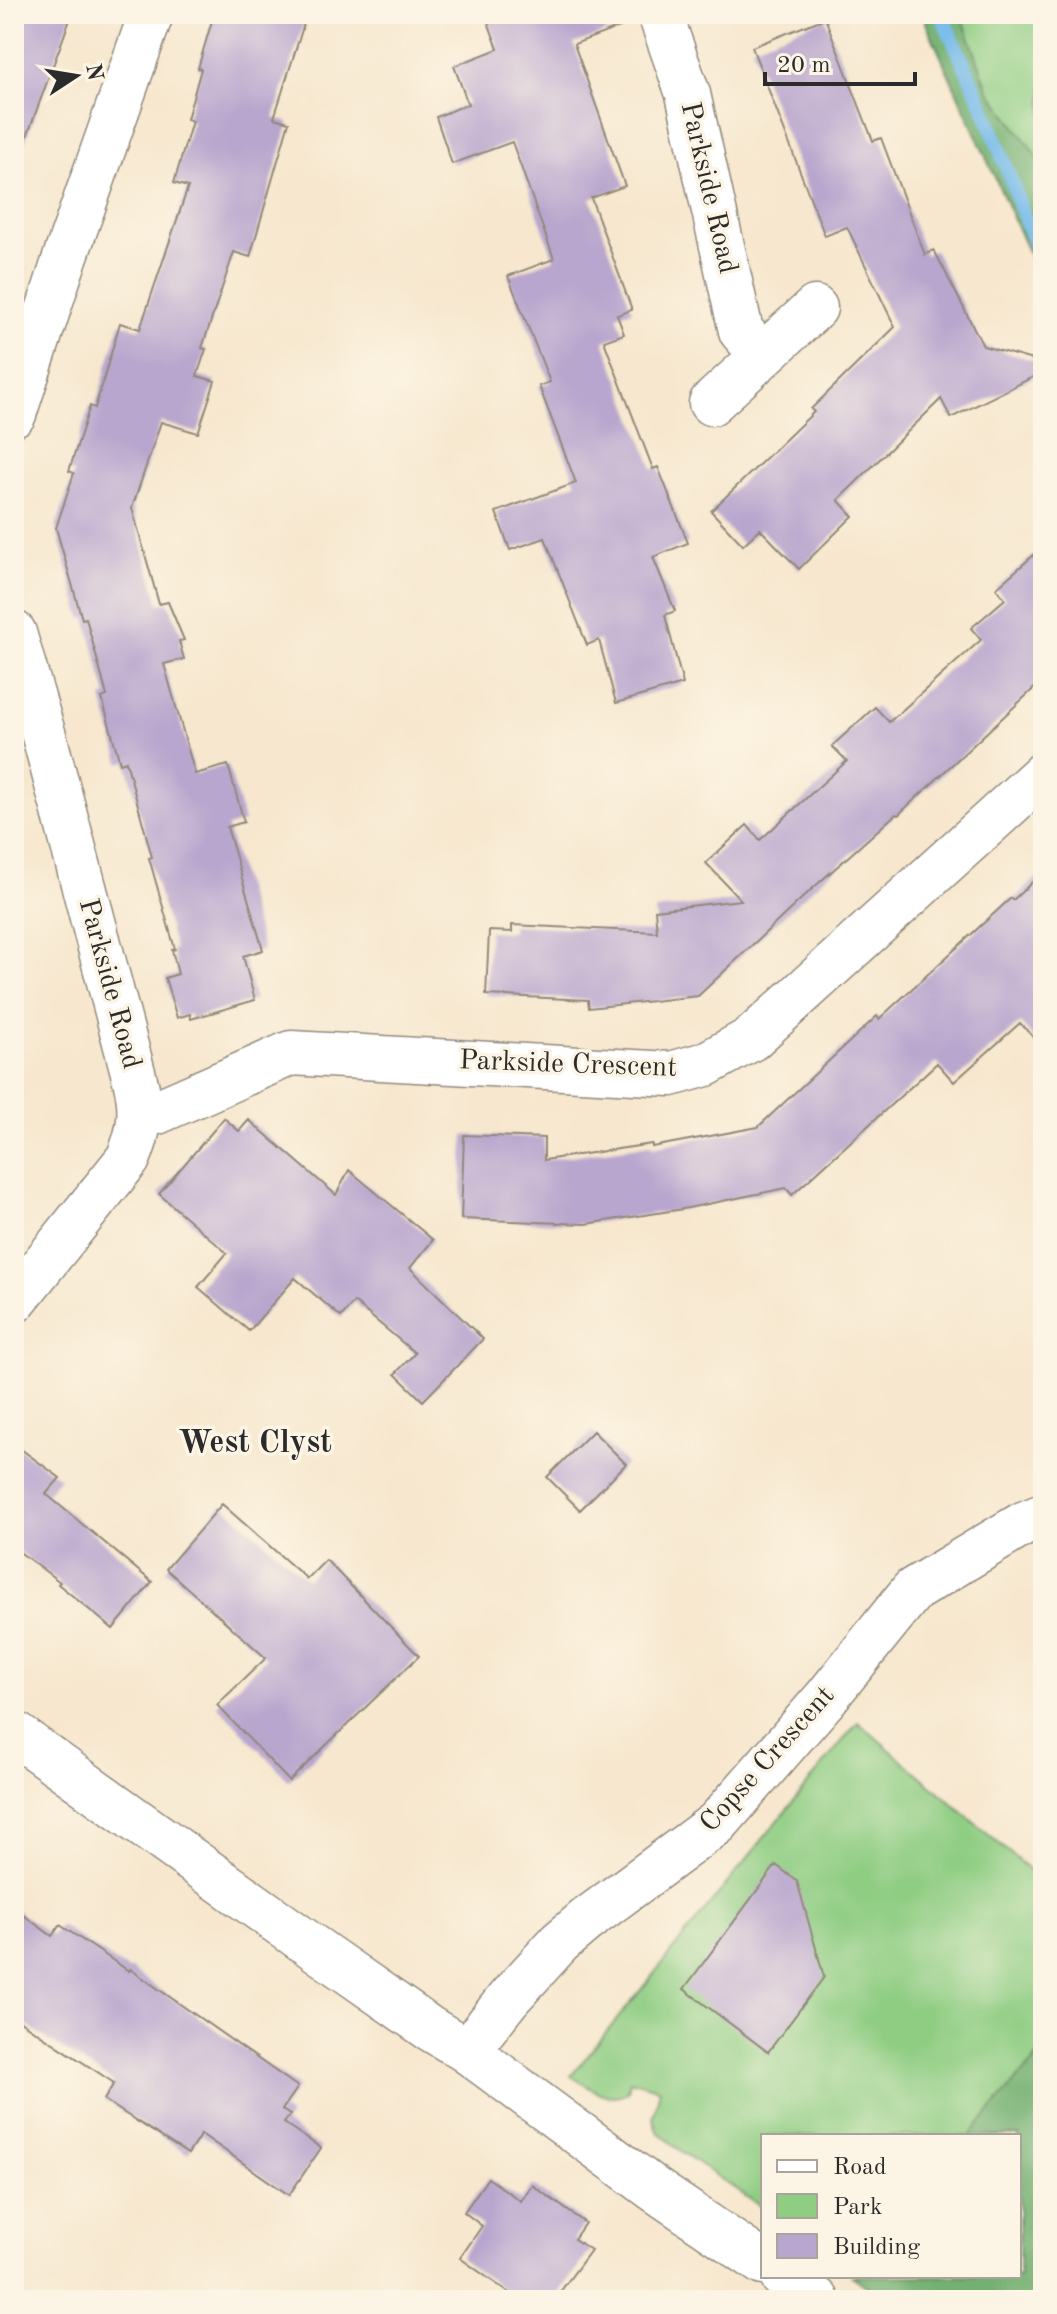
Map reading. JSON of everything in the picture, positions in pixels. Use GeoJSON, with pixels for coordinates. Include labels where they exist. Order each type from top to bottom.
{"type":"FeatureCollection","features":[{"type":"Feature","properties":{"kind":"street"},"geometry":{"type":"LineString","coordinates":[[14,414],[151,14]]}},
{"type":"Feature","properties":{"kind":"street","name":"Parkside Road"},"geometry":{"type":"LineString","coordinates":[[660,14],[688,94],[741,331],[763,356]]}},
{"type":"Feature","properties":{"kind":"street"},"geometry":{"type":"LineString","coordinates":[[711,403],[815,308]]}},
{"type":"Feature","properties":{"kind":"street","name":"Parkside Road"},"geometry":{"type":"LineString","coordinates":[[14,633],[135,1080],[141,1116],[137,1139],[128,1159],[14,1301]]}},
{"type":"Feature","properties":{"kind":"street","name":"Parkside Crescent"},"geometry":{"type":"LineString","coordinates":[[141,1116],[157,1112],[291,1053],[671,1074],[706,1064],[751,1039],[1043,774]]}},
{"type":"Feature","properties":{"kind":"street","name":"Copse Crescent"},"geometry":{"type":"LineString","coordinates":[[467,2051],[508,1999],[560,1942],[717,1823],[825,1699],[913,1590],[1023,1524],[1043,1516]]}},
{"type":"Feature","properties":{"kind":"street"},"geometry":{"type":"LineString","coordinates":[[14,1733],[313,1947],[467,2051],[654,2189],[761,2262]]}},
{"type":"Feature","properties":{"kind":"street"},"geometry":{"type":"LineString","coordinates":[[785,2278],[817,2300]]}},
{"type":"Feature","properties":{"kind":"green space"},"geometry":{"type":"Polygon","coordinates":[[[922,14],[961,14],[988,89],[1043,165],[1043,285],[922,14]]]}},
{"type":"Feature","properties":{"kind":"green space"},"geometry":{"type":"Polygon","coordinates":[[[961,14],[1043,14],[1043,165],[988,89],[961,14]]]}},
{"type":"Feature","properties":{"kind":"green space"},"geometry":{"type":"Polygon","coordinates":[[[858,1722],[1043,1882],[1043,2050],[971,2134],[761,2134],[761,2207],[657,2131],[653,2119],[660,2089],[630,2080],[628,2091],[621,2095],[606,2095],[571,2076],[858,1722]]]}},
{"type":"Feature","properties":{"kind":"green space"},"geometry":{"type":"Polygon","coordinates":[[[1043,2050],[1043,2300],[886,2300],[855,2278],[1021,2278],[1021,2134],[971,2134],[1043,2050]]]}},
{"type":"Feature","properties":{"kind":"building"},"geometry":{"type":"Polygon","coordinates":[[[14,14],[72,14],[19,158],[14,157],[14,14]]]}},
{"type":"Feature","properties":{"kind":"building"},"geometry":{"type":"Polygon","coordinates":[[[214,14],[307,14],[274,118],[289,122],[250,257],[234,252],[202,348],[206,349],[197,376],[215,381],[198,433],[161,422],[132,508],[159,604],[168,602],[184,640],[179,641],[184,659],[164,664],[195,774],[228,765],[244,822],[227,827],[263,950],[243,956],[255,1000],[191,1019],[190,1014],[177,1018],[165,978],[178,974],[172,950],[175,949],[126,761],[120,763],[102,698],[107,696],[86,618],[82,619],[56,528],[74,473],[69,471],[90,406],[95,408],[120,323],[140,329],[188,187],[174,183],[192,121],[187,119],[214,14]]]}},
{"type":"Feature","properties":{"kind":"building"},"geometry":{"type":"Polygon","coordinates":[[[485,14],[636,14],[636,21],[574,44],[625,186],[591,198],[632,310],[617,315],[624,334],[604,341],[653,469],[658,467],[688,543],[653,557],[675,611],[665,615],[683,684],[616,703],[599,640],[587,645],[545,538],[510,550],[496,512],[576,483],[539,386],[550,382],[508,276],[554,259],[512,142],[452,164],[436,117],[468,104],[454,66],[498,49],[485,14]]]}},
{"type":"Feature","properties":{"kind":"building"},"geometry":{"type":"Polygon","coordinates":[[[825,18],[873,141],[881,138],[925,255],[934,250],[983,346],[1043,363],[1043,372],[951,418],[941,399],[838,500],[853,516],[799,569],[760,529],[743,545],[711,511],[814,412],[811,409],[895,327],[847,227],[825,236],[752,47],[825,18]]]}},
{"type":"Feature","properties":{"kind":"building"},"geometry":{"type":"Polygon","coordinates":[[[1043,547],[1043,680],[698,996],[589,1008],[588,1000],[486,995],[489,931],[512,932],[512,925],[657,932],[655,910],[741,900],[706,863],[747,825],[760,840],[847,761],[832,746],[875,707],[889,722],[981,640],[971,628],[1005,599],[996,588],[1043,547]]]}},
{"type":"Feature","properties":{"kind":"building"},"geometry":{"type":"Polygon","coordinates":[[[1043,872],[1043,1048],[1020,1023],[954,1082],[937,1063],[792,1195],[786,1188],[683,1209],[586,1224],[461,1219],[464,1135],[544,1138],[544,1160],[652,1144],[652,1147],[758,1127],[877,1016],[879,1019],[1043,872]]]}},
{"type":"Feature","properties":{"kind":"building"},"geometry":{"type":"Polygon","coordinates":[[[224,1118],[239,1131],[249,1120],[336,1195],[349,1170],[433,1240],[410,1268],[483,1339],[423,1401],[395,1374],[415,1353],[354,1302],[341,1317],[295,1278],[249,1331],[198,1287],[227,1253],[159,1194],[224,1118]]]}},
{"type":"Feature","properties":{"kind":"building"},"geometry":{"type":"Polygon","coordinates":[[[593,1431],[626,1464],[580,1510],[547,1477],[593,1431]]]}},
{"type":"Feature","properties":{"kind":"building"},"geometry":{"type":"Polygon","coordinates":[[[14,1444],[60,1478],[46,1494],[152,1582],[113,1629],[58,1584],[60,1582],[14,1548],[14,1444]]]}},
{"type":"Feature","properties":{"kind":"building"},"geometry":{"type":"Polygon","coordinates":[[[222,1504],[307,1579],[326,1560],[419,1656],[289,1781],[217,1705],[266,1658],[166,1569],[222,1504]]]}},
{"type":"Feature","properties":{"kind":"building"},"geometry":{"type":"Polygon","coordinates":[[[776,1865],[797,1881],[824,1977],[768,2052],[684,1989],[776,1865]]]}},
{"type":"Feature","properties":{"kind":"building"},"geometry":{"type":"Polygon","coordinates":[[[14,1908],[52,1936],[60,1925],[130,1969],[298,2087],[282,2110],[290,2115],[284,2123],[321,2148],[289,2195],[201,2134],[188,2154],[104,2100],[114,2083],[14,2017],[14,1908]]]}},
{"type":"Feature","properties":{"kind":"building"},"geometry":{"type":"Polygon","coordinates":[[[488,2178],[521,2201],[532,2185],[585,2223],[574,2239],[591,2250],[554,2300],[519,2300],[460,2258],[482,2226],[464,2212],[488,2178]]]}},
{"type":"Feature","properties":{"kind":"waterway"},"geometry":{"type":"LineString","coordinates":[[941,14],[985,110],[1043,268]]}},
{"type":"Feature","properties":{"kind":"district","name":"West Clyst"},"geometry":{"type":"Point","coordinates":[255,1444]}}]}
